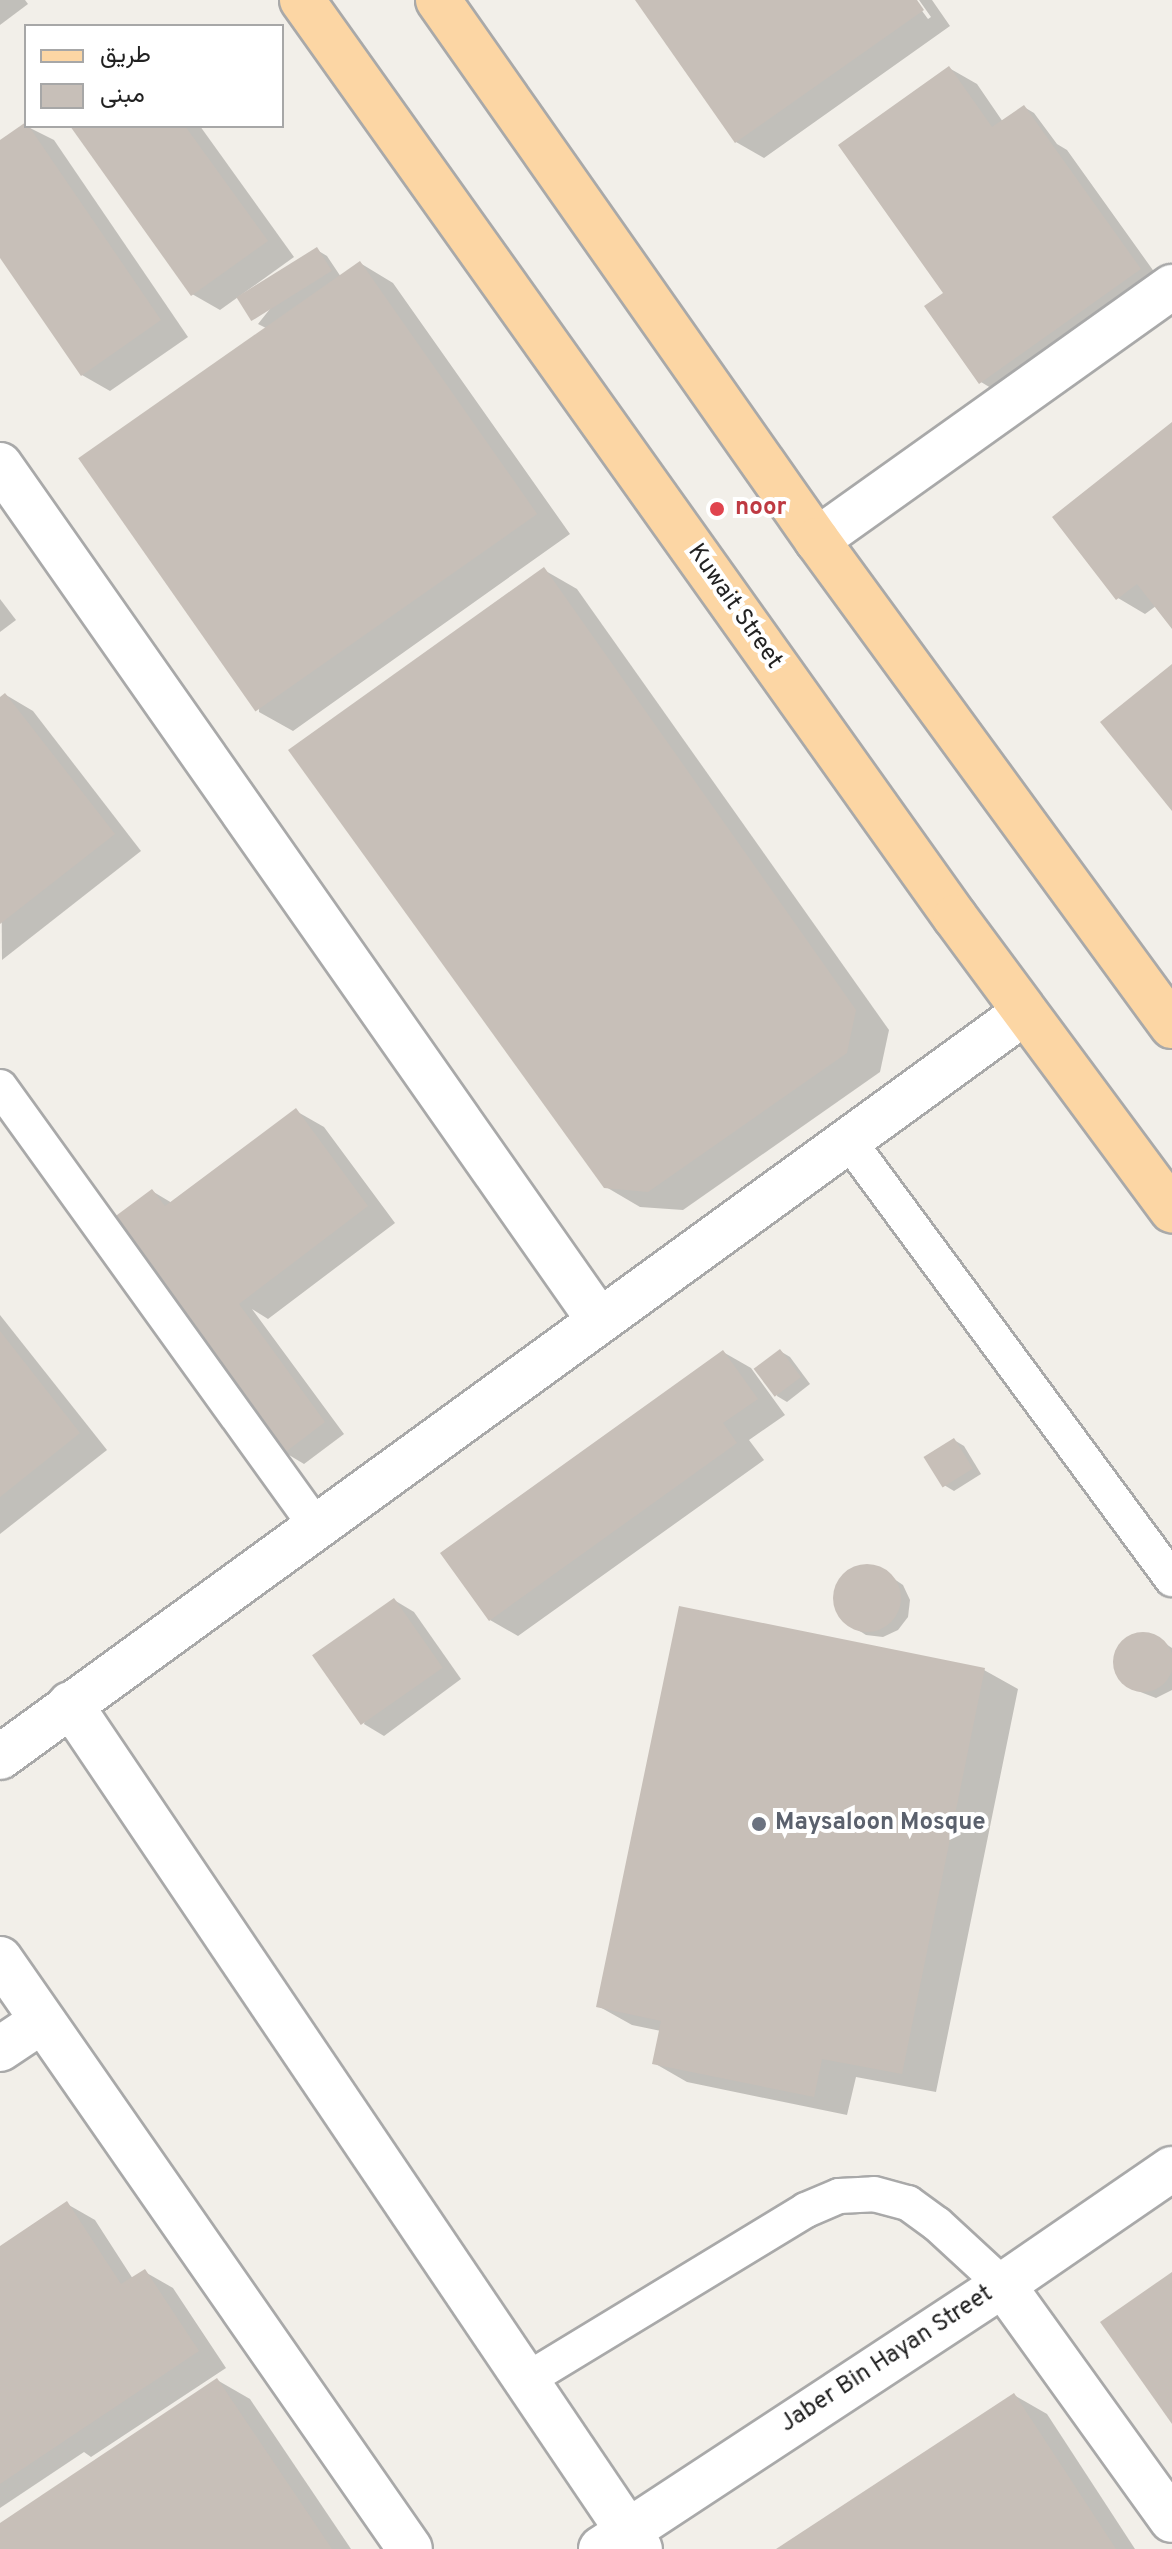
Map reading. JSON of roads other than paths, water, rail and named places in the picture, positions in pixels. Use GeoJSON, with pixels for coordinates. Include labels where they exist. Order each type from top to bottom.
{"type":"FeatureCollection","features":[{"type":"Feature","properties":{"kind":"main road","name":"Kuwait Street"},"geometry":{"type":"LineString","coordinates":[[302,0],[1025,1012],[1172,1210]]}},
{"type":"Feature","properties":{"kind":"main road"},"geometry":{"type":"LineString","coordinates":[[438,0],[817,540],[1172,1026]]}},
{"type":"Feature","properties":{"kind":"street"},"geometry":{"type":"LineString","coordinates":[[817,540],[1172,287]]}},
{"type":"Feature","properties":{"kind":"street"},"geometry":{"type":"LineString","coordinates":[[0,465],[599,1320]]}},
{"type":"Feature","properties":{"kind":"street"},"geometry":{"type":"LineString","coordinates":[[0,1757],[1025,1012]]}},
{"type":"Feature","properties":{"kind":"street"},"geometry":{"type":"LineString","coordinates":[[70,1704],[528,2379],[623,2543]]}},
{"type":"Feature","properties":{"kind":"street"},"geometry":{"type":"LineString","coordinates":[[0,1959],[410,2549]]}},
{"type":"Feature","properties":{"kind":"street"},"geometry":{"type":"LineString","coordinates":[[0,2049],[42,2021]]}},
{"type":"Feature","properties":{"kind":"street","name":"Jaber Bin Hayan Street"},"geometry":{"type":"LineString","coordinates":[[623,2543],[1172,2169]]}},
{"type":"Feature","properties":{"kind":"street"},"geometry":{"type":"LineString","coordinates":[[1003,2285],[1172,2520]]}},
{"type":"Feature","properties":{"kind":"lane"},"geometry":{"type":"LineString","coordinates":[[0,1087],[316,1526]]}},
{"type":"Feature","properties":{"kind":"lane"},"geometry":{"type":"LineString","coordinates":[[848,1140],[1172,1579]]}},
{"type":"Feature","properties":{"kind":"lane"},"geometry":{"type":"LineString","coordinates":[[528,2379],[806,2210],[839,2196],[874,2194],[908,2203],[937,2224],[1003,2285]]}},
{"type":"Feature","properties":{"kind":"place","name":"noor"},"geometry":{"type":"Point","coordinates":[717,509]}},
{"type":"Feature","properties":{"kind":"place","name":"Maysaloon Mosque"},"geometry":{"type":"Point","coordinates":[759,1824]}}]}
